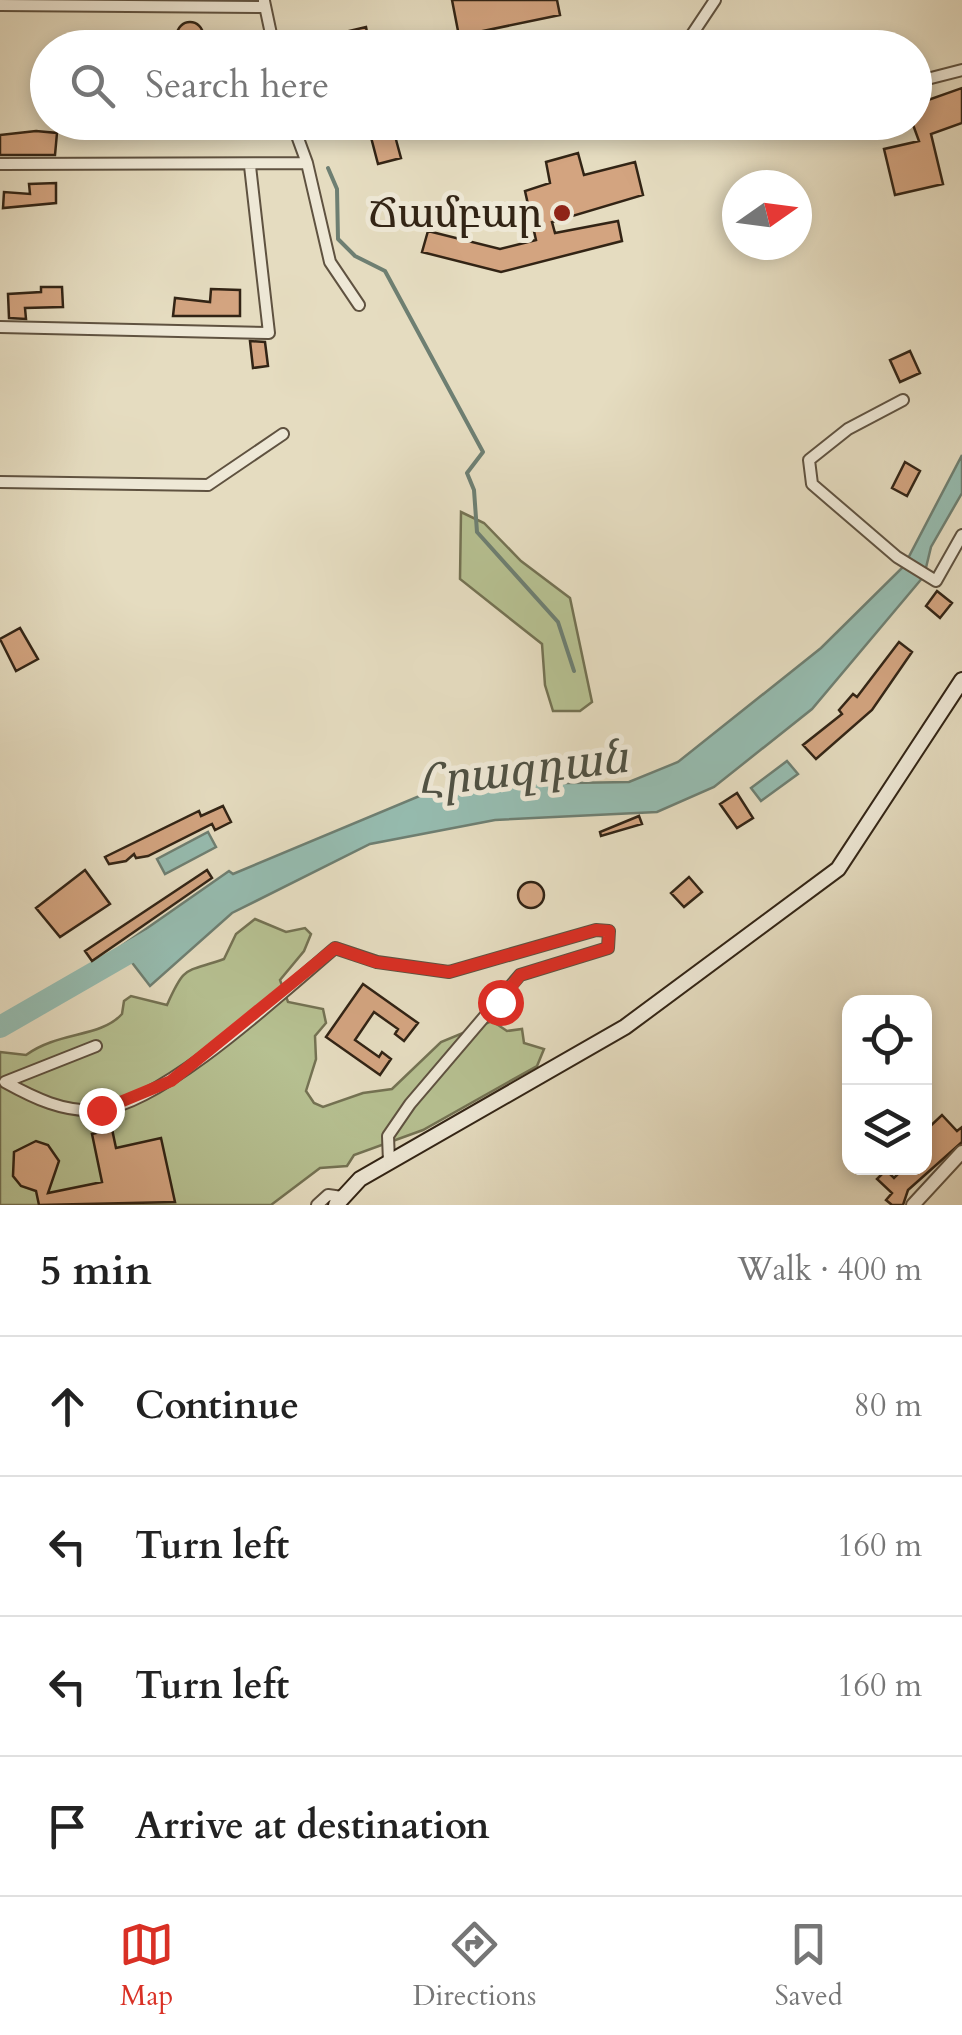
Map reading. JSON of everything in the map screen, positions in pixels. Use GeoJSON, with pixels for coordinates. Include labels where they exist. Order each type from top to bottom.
{"type":"FeatureCollection","features":[{"type":"Feature","properties":{"kind":"main road"},"geometry":{"type":"LineString","coordinates":[[339,1201],[389,1162],[624,1027],[838,868],[962,680]]}},
{"type":"Feature","properties":{"kind":"street"},"geometry":{"type":"LineString","coordinates":[[695,30],[714,0]]}},
{"type":"Feature","properties":{"kind":"street"},"geometry":{"type":"LineString","coordinates":[[0,5],[264,4],[270,30]]}},
{"type":"Feature","properties":{"kind":"street"},"geometry":{"type":"LineString","coordinates":[[932,78],[962,70]]}},
{"type":"Feature","properties":{"kind":"street"},"geometry":{"type":"LineString","coordinates":[[299,140],[330,262],[359,304]]}},
{"type":"Feature","properties":{"kind":"street"},"geometry":{"type":"LineString","coordinates":[[0,164],[307,163]]}},
{"type":"Feature","properties":{"kind":"street"},"geometry":{"type":"LineString","coordinates":[[0,327],[269,333],[250,166]]}},
{"type":"Feature","properties":{"kind":"street"},"geometry":{"type":"LineString","coordinates":[[903,400],[848,429],[809,460],[807,472],[812,484],[906,563],[936,582],[962,535]]}},
{"type":"Feature","properties":{"kind":"street"},"geometry":{"type":"LineString","coordinates":[[0,482],[208,485],[284,434]]}},
{"type":"Feature","properties":{"kind":"street"},"geometry":{"type":"LineString","coordinates":[[96,1046],[4,1082],[44,1104],[101,1110],[171,1081],[335,948],[376,962],[449,972],[596,930],[609,931],[608,948],[520,975],[410,1104],[388,1136],[389,1162]]}},
{"type":"Feature","properties":{"kind":"street"},"geometry":{"type":"LineString","coordinates":[[912,1205],[962,1152]]}},
{"type":"Feature","properties":{"kind":"street"},"geometry":{"type":"LineString","coordinates":[[317,1205],[328,1195],[339,1201]]}},
{"type":"Feature","properties":{"kind":"green space"},"geometry":{"type":"Polygon","coordinates":[[[461,512],[484,523],[521,561],[570,598],[592,702],[580,711],[553,711],[545,685],[542,644],[460,579],[461,512]]]}},
{"type":"Feature","properties":{"kind":"green space"},"geometry":{"type":"Polygon","coordinates":[[[255,919],[286,932],[305,928],[311,934],[304,951],[280,980],[288,1002],[323,1009],[326,1023],[315,1036],[316,1059],[306,1091],[314,1103],[323,1107],[363,1093],[392,1089],[441,1042],[492,1021],[507,1031],[522,1029],[524,1043],[544,1049],[537,1066],[423,1130],[354,1155],[347,1166],[320,1168],[271,1205],[0,1205],[0,1052],[26,1055],[52,1042],[102,1027],[122,1014],[124,1001],[131,996],[167,1005],[183,976],[224,959],[236,934],[255,919]]]}},
{"type":"Feature","properties":{"kind":"water"},"geometry":{"type":"Polygon","coordinates":[[[962,455],[962,493],[931,547],[924,576],[812,709],[714,787],[657,812],[495,820],[370,844],[232,913],[150,986],[120,947],[229,871],[233,874],[429,792],[510,784],[629,782],[678,762],[821,648],[904,566],[962,455]]]}},
{"type":"Feature","properties":{"kind":"water"},"geometry":{"type":"Polygon","coordinates":[[[787,761],[798,774],[761,801],[751,788],[787,761]]]}},
{"type":"Feature","properties":{"kind":"water"},"geometry":{"type":"Polygon","coordinates":[[[208,832],[216,847],[165,874],[157,859],[208,832]]]}},
{"type":"Feature","properties":{"kind":"building"},"geometry":{"type":"Polygon","coordinates":[[[452,0],[557,0],[560,15],[488,30],[458,30],[452,0]]]}},
{"type":"Feature","properties":{"kind":"building"},"geometry":{"type":"Polygon","coordinates":[[[190,22],[202,30],[178,30],[190,22]]]}},
{"type":"Feature","properties":{"kind":"building"},"geometry":{"type":"Polygon","coordinates":[[[962,88],[962,123],[932,134],[932,99],[962,88]]]}},
{"type":"Feature","properties":{"kind":"building"},"geometry":{"type":"Polygon","coordinates":[[[30,132],[30,140],[56,140],[55,155],[0,155],[0,135],[30,132]]]}},
{"type":"Feature","properties":{"kind":"building"},"geometry":{"type":"Polygon","coordinates":[[[932,138],[943,184],[895,195],[884,149],[932,138]]]}},
{"type":"Feature","properties":{"kind":"building"},"geometry":{"type":"Polygon","coordinates":[[[372,140],[396,140],[401,158],[378,164],[372,140]]]}},
{"type":"Feature","properties":{"kind":"building","name":"Ճամբար"},"geometry":{"type":"Polygon","coordinates":[[[578,153],[584,175],[635,162],[643,195],[552,222],[555,233],[618,221],[622,241],[501,272],[422,252],[428,231],[500,249],[536,240],[525,191],[550,183],[546,162],[578,153]]]}},
{"type":"Feature","properties":{"kind":"building"},"geometry":{"type":"Polygon","coordinates":[[[56,183],[56,203],[3,208],[4,192],[30,194],[29,184],[56,183]]]}},
{"type":"Feature","properties":{"kind":"building"},"geometry":{"type":"Polygon","coordinates":[[[41,287],[62,287],[63,307],[25,308],[26,319],[9,318],[8,294],[41,292],[41,287]]]}},
{"type":"Feature","properties":{"kind":"building"},"geometry":{"type":"Polygon","coordinates":[[[211,289],[240,290],[240,316],[173,316],[175,298],[210,302],[211,289]]]}},
{"type":"Feature","properties":{"kind":"building"},"geometry":{"type":"Polygon","coordinates":[[[250,341],[265,342],[268,366],[253,368],[250,341]]]}},
{"type":"Feature","properties":{"kind":"building"},"geometry":{"type":"Polygon","coordinates":[[[910,351],[920,373],[900,382],[890,360],[910,351]]]}},
{"type":"Feature","properties":{"kind":"building"},"geometry":{"type":"Polygon","coordinates":[[[905,462],[920,471],[907,496],[892,488],[905,462]]]}},
{"type":"Feature","properties":{"kind":"building"},"geometry":{"type":"Polygon","coordinates":[[[937,591],[952,603],[940,618],[926,606],[937,591]]]}},
{"type":"Feature","properties":{"kind":"building"},"geometry":{"type":"Polygon","coordinates":[[[20,628],[38,659],[16,671],[0,639],[20,628]]]}},
{"type":"Feature","properties":{"kind":"building"},"geometry":{"type":"Polygon","coordinates":[[[899,642],[912,652],[872,710],[816,759],[803,745],[842,714],[839,710],[853,694],[857,697],[899,642]]]}},
{"type":"Feature","properties":{"kind":"building"},"geometry":{"type":"Polygon","coordinates":[[[737,793],[753,818],[737,828],[720,804],[737,793]]]}},
{"type":"Feature","properties":{"kind":"building"},"geometry":{"type":"Polygon","coordinates":[[[223,806],[231,822],[215,830],[212,824],[148,856],[136,858],[134,854],[126,861],[109,864],[105,857],[199,811],[201,816],[223,806]]]}},
{"type":"Feature","properties":{"kind":"building"},"geometry":{"type":"Polygon","coordinates":[[[639,816],[642,824],[601,836],[600,832],[639,816]]]}},
{"type":"Feature","properties":{"kind":"building"},"geometry":{"type":"Polygon","coordinates":[[[85,870],[110,904],[60,937],[36,908],[85,870]]]}},
{"type":"Feature","properties":{"kind":"building"},"geometry":{"type":"Polygon","coordinates":[[[207,870],[212,878],[92,961],[85,951],[207,870]]]}},
{"type":"Feature","properties":{"kind":"building"},"geometry":{"type":"Polygon","coordinates":[[[689,877],[702,892],[684,907],[671,893],[689,877]]]}},
{"type":"Feature","properties":{"kind":"building"},"geometry":{"type":"Polygon","coordinates":[[[531,882],[540,886],[544,895],[540,904],[531,908],[522,904],[518,895],[522,886],[531,882]]]}},
{"type":"Feature","properties":{"kind":"building"},"geometry":{"type":"Polygon","coordinates":[[[363,984],[418,1023],[404,1041],[395,1034],[398,1029],[374,1012],[355,1040],[379,1057],[382,1052],[391,1059],[380,1075],[326,1037],[363,984]]]}},
{"type":"Feature","properties":{"kind":"building"},"geometry":{"type":"Polygon","coordinates":[[[942,1115],[957,1131],[962,1127],[962,1142],[932,1169],[932,1124],[942,1115]]]}},
{"type":"Feature","properties":{"kind":"building"},"geometry":{"type":"Polygon","coordinates":[[[112,1129],[116,1148],[161,1138],[175,1202],[39,1205],[36,1191],[21,1186],[13,1176],[14,1152],[36,1141],[48,1145],[59,1161],[48,1193],[102,1182],[92,1134],[112,1129]]]}},
{"type":"Feature","properties":{"kind":"building"},"geometry":{"type":"Polygon","coordinates":[[[881,1175],[894,1178],[925,1175],[908,1190],[903,1205],[892,1205],[886,1200],[892,1193],[877,1179],[881,1175]]]}},
{"type":"Feature","properties":{"kind":"waterway"},"geometry":{"type":"LineString","coordinates":[[328,168],[337,189],[338,239],[355,256],[385,271],[483,452],[467,473],[474,490],[477,532],[558,622],[574,671]]}},
{"type":"Feature","properties":{"kind":"waterway","name":"Հրազդան"},"geometry":{"type":"LineString","coordinates":[[0,1027],[151,940]]}},
{"type":"Feature","properties":{"kind":"place","name":"Ճամբար"},"geometry":{"type":"Point","coordinates":[562,213]}},
{"type":"Feature","properties":{"kind":"route"},"geometry":{"type":"LineString","coordinates":[[101,1110],[171,1081],[335,948],[376,962],[449,972],[596,930],[609,931],[608,948],[520,975],[500,1002]]}}]}
